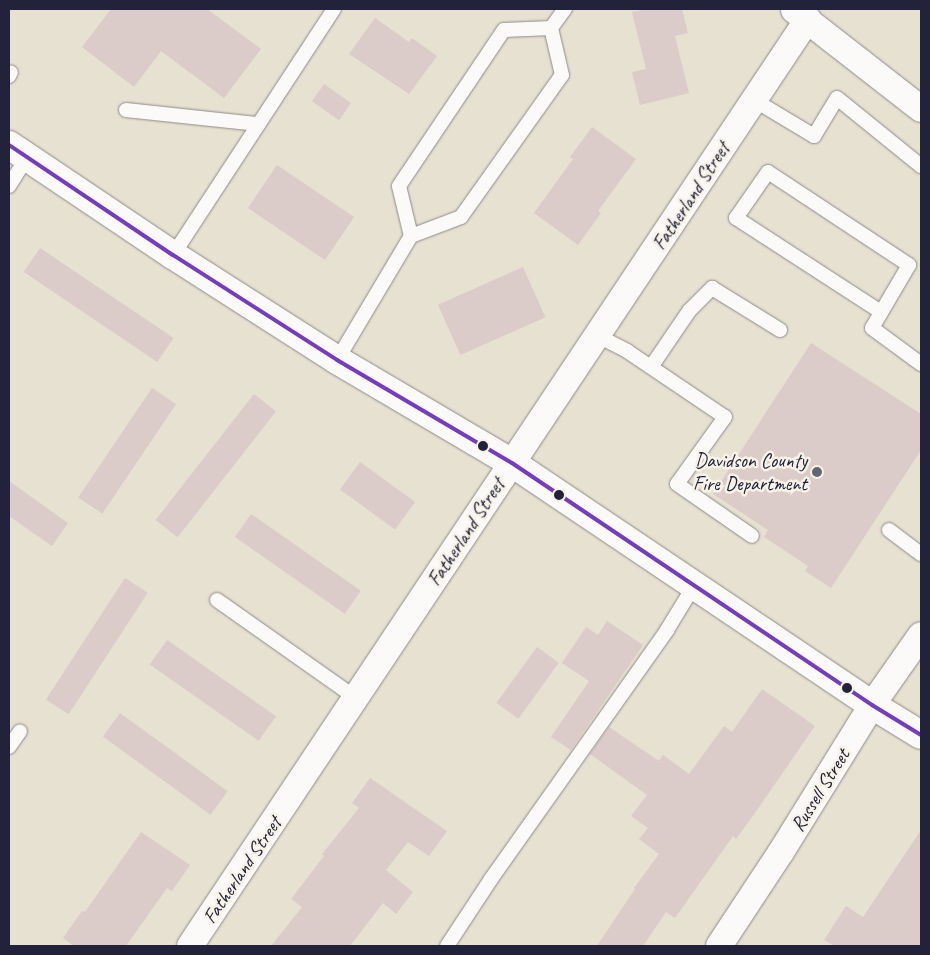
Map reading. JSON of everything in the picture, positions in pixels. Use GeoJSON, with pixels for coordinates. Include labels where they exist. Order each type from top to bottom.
{"type":"FeatureCollection","features":[{"type":"Feature","properties":{"kind":"main road"},"geometry":{"type":"LineString","coordinates":[[18,151],[173,255],[337,360],[512,463],[872,705],[921,735]]}},
{"type":"Feature","properties":{"kind":"street","name":"Fatherland Street"},"geometry":{"type":"LineString","coordinates":[[190,946],[754,100],[800,14]]}},
{"type":"Feature","properties":{"kind":"street"},"geometry":{"type":"LineString","coordinates":[[800,14],[921,109]]}},
{"type":"Feature","properties":{"kind":"street","name":"Russell Street"},"geometry":{"type":"LineString","coordinates":[[719,946],[781,852],[872,705],[921,635]]}},
{"type":"Feature","properties":{"kind":"lane"},"geometry":{"type":"LineString","coordinates":[[173,255],[334,9]]}},
{"type":"Feature","properties":{"kind":"lane"},"geometry":{"type":"LineString","coordinates":[[337,360],[411,236],[462,217],[562,75],[551,28],[565,9]]}},
{"type":"Feature","properties":{"kind":"lane"},"geometry":{"type":"LineString","coordinates":[[411,236],[399,186],[504,30],[551,28]]}},
{"type":"Feature","properties":{"kind":"lane"},"geometry":{"type":"LineString","coordinates":[[754,100],[814,136],[837,98],[921,166]]}},
{"type":"Feature","properties":{"kind":"lane"},"geometry":{"type":"LineString","coordinates":[[126,110],[258,124]]}},
{"type":"Feature","properties":{"kind":"lane"},"geometry":{"type":"LineString","coordinates":[[9,186],[18,151]]}},
{"type":"Feature","properties":{"kind":"lane"},"geometry":{"type":"LineString","coordinates":[[881,312],[736,218],[768,172],[909,265],[872,328],[921,364]]}},
{"type":"Feature","properties":{"kind":"lane"},"geometry":{"type":"LineString","coordinates":[[651,367],[689,311],[712,288],[780,330]]}},
{"type":"Feature","properties":{"kind":"lane"},"geometry":{"type":"LineString","coordinates":[[598,336],[651,367],[725,417],[678,484],[752,536]]}},
{"type":"Feature","properties":{"kind":"lane"},"geometry":{"type":"LineString","coordinates":[[888,530],[921,554]]}},
{"type":"Feature","properties":{"kind":"lane"},"geometry":{"type":"LineString","coordinates":[[447,946],[491,879],[667,630],[694,586]]}},
{"type":"Feature","properties":{"kind":"lane"},"geometry":{"type":"LineString","coordinates":[[217,600],[356,698]]}},
{"type":"Feature","properties":{"kind":"lane"},"geometry":{"type":"LineString","coordinates":[[9,747],[20,730]]}},
{"type":"Feature","properties":{"kind":"building"},"geometry":{"type":"Polygon","coordinates":[[[111,9],[207,9],[261,49],[224,98],[161,51],[134,87],[82,47],[111,9]]]}},
{"type":"Feature","properties":{"kind":"building"},"geometry":{"type":"Polygon","coordinates":[[[647,9],[682,9],[688,33],[675,36],[689,93],[640,105],[632,72],[646,69],[632,12],[647,9]]]}},
{"type":"Feature","properties":{"kind":"building"},"geometry":{"type":"Polygon","coordinates":[[[375,18],[409,42],[412,38],[437,56],[409,94],[349,54],[375,18]]]}},
{"type":"Feature","properties":{"kind":"building"},"geometry":{"type":"Polygon","coordinates":[[[324,84],[351,103],[339,120],[312,101],[324,84]]]}},
{"type":"Feature","properties":{"kind":"building"},"geometry":{"type":"Polygon","coordinates":[[[592,127],[636,159],[598,211],[601,213],[578,245],[534,213],[573,159],[570,157],[592,127]]]}},
{"type":"Feature","properties":{"kind":"building"},"geometry":{"type":"Polygon","coordinates":[[[277,165],[354,217],[325,260],[248,208],[277,165]]]}},
{"type":"Feature","properties":{"kind":"building"},"geometry":{"type":"Polygon","coordinates":[[[40,248],[173,338],[157,362],[24,272],[40,248]]]}},
{"type":"Feature","properties":{"kind":"building"},"geometry":{"type":"Polygon","coordinates":[[[523,267],[545,317],[460,355],[438,305],[523,267]]]}},
{"type":"Feature","properties":{"kind":"building","name":"Davidson County Fire Department"},"geometry":{"type":"Polygon","coordinates":[[[811,343],[921,414],[921,450],[831,588],[805,571],[808,566],[764,537],[768,530],[713,494],[811,343]]]}},
{"type":"Feature","properties":{"kind":"building"},"geometry":{"type":"Polygon","coordinates":[[[152,388],[176,404],[102,514],[78,497],[152,388]]]}},
{"type":"Feature","properties":{"kind":"building"},"geometry":{"type":"Polygon","coordinates":[[[254,394],[276,411],[178,537],[155,520],[254,394]]]}},
{"type":"Feature","properties":{"kind":"building"},"geometry":{"type":"Polygon","coordinates":[[[360,462],[415,502],[395,529],[340,490],[360,462]]]}},
{"type":"Feature","properties":{"kind":"building"},"geometry":{"type":"Polygon","coordinates":[[[9,481],[68,523],[52,546],[9,516],[9,481]]]}},
{"type":"Feature","properties":{"kind":"building"},"geometry":{"type":"Polygon","coordinates":[[[251,514],[361,591],[345,614],[235,537],[251,514]]]}},
{"type":"Feature","properties":{"kind":"building"},"geometry":{"type":"Polygon","coordinates":[[[125,578],[148,593],[69,714],[46,700],[125,578]]]}},
{"type":"Feature","properties":{"kind":"building"},"geometry":{"type":"Polygon","coordinates":[[[607,621],[643,645],[571,750],[551,737],[589,681],[562,663],[586,627],[598,635],[607,621]]]}},
{"type":"Feature","properties":{"kind":"building"},"geometry":{"type":"Polygon","coordinates":[[[167,640],[276,716],[259,741],[150,665],[167,640]]]}},
{"type":"Feature","properties":{"kind":"building"},"geometry":{"type":"Polygon","coordinates":[[[537,647],[559,663],[518,719],[496,703],[537,647]]]}},
{"type":"Feature","properties":{"kind":"building"},"geometry":{"type":"Polygon","coordinates":[[[762,689],[815,726],[755,813],[736,839],[733,836],[675,918],[666,912],[643,946],[597,946],[634,888],[659,854],[639,839],[648,828],[631,816],[647,795],[590,754],[609,727],[659,761],[663,755],[689,774],[724,726],[732,732],[762,689]]]}},
{"type":"Feature","properties":{"kind":"building"},"geometry":{"type":"Polygon","coordinates":[[[120,713],[228,791],[211,815],[103,736],[120,713]]]}},
{"type":"Feature","properties":{"kind":"building"},"geometry":{"type":"Polygon","coordinates":[[[370,778],[447,831],[429,856],[408,842],[386,870],[413,892],[396,914],[383,903],[350,946],[271,946],[302,907],[291,899],[324,856],[322,854],[359,808],[352,803],[370,778]]]}},
{"type":"Feature","properties":{"kind":"building"},"geometry":{"type":"Polygon","coordinates":[[[921,830],[921,946],[834,946],[824,940],[846,906],[863,917],[921,830]]]}},
{"type":"Feature","properties":{"kind":"building"},"geometry":{"type":"Polygon","coordinates":[[[141,832],[190,865],[172,891],[167,888],[126,946],[74,946],[63,938],[82,911],[85,912],[141,832]]]}},
{"type":"Feature","properties":{"kind":"transit line"},"geometry":{"type":"LineString","coordinates":[[9,145],[173,255],[337,360],[512,463],[872,705],[921,735]]}},
{"type":"Feature","properties":{"kind":"place","name":"Davidson County Fire Department"},"geometry":{"type":"Point","coordinates":[817,472]}}]}
